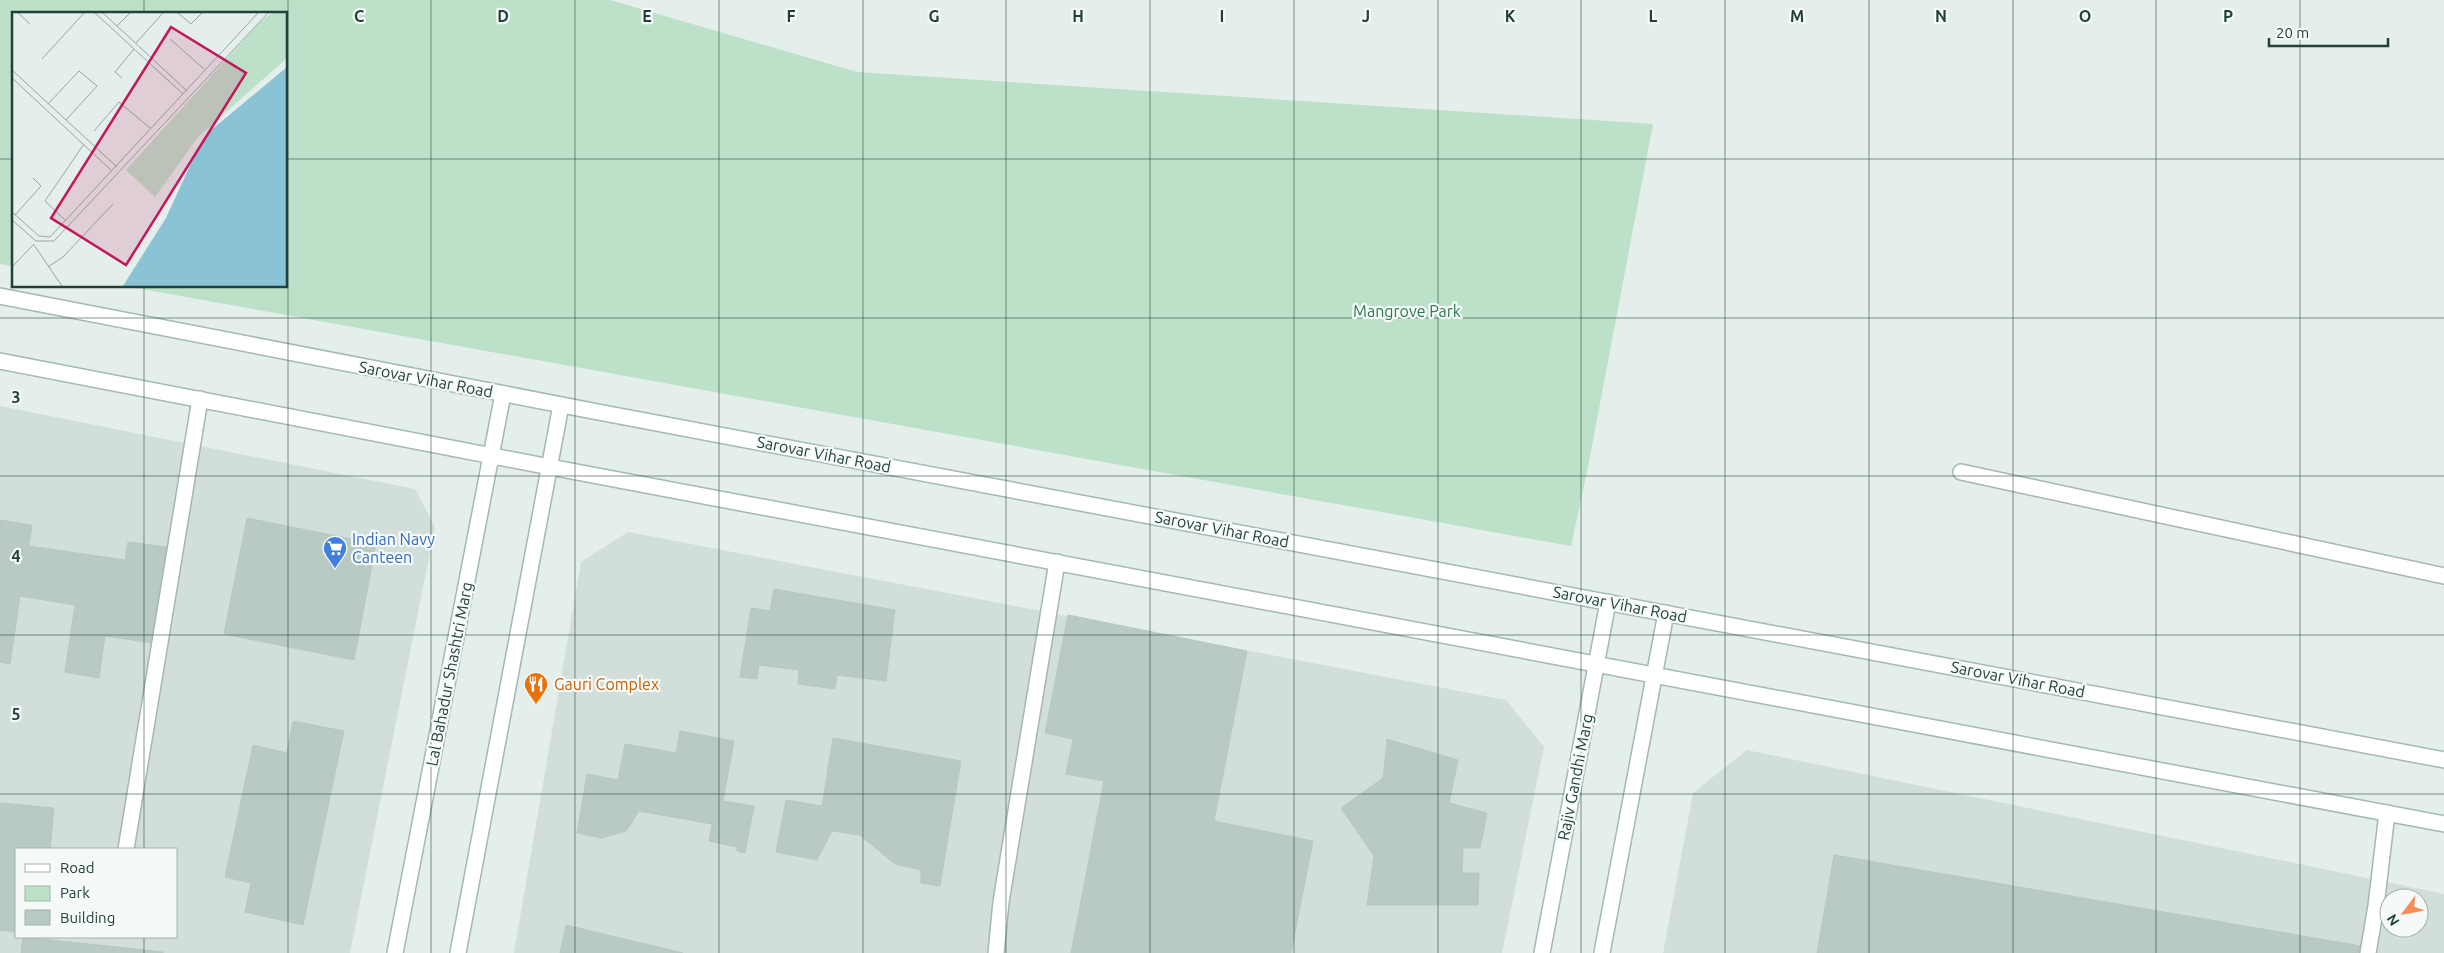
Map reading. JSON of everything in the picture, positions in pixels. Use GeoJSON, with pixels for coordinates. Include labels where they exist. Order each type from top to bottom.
{"type":"FeatureCollection","features":[{"type":"Feature","properties":{"kind":"street","name":"Sarovar Vihar Road"},"geometry":{"type":"LineString","coordinates":[[0,296],[503,394],[2444,760]]}},
{"type":"Feature","properties":{"kind":"street"},"geometry":{"type":"LineString","coordinates":[[0,361],[550,467],[2444,824]]}},
{"type":"Feature","properties":{"kind":"street","name":"Lal Bahadur Shashtri Marg"},"geometry":{"type":"LineString","coordinates":[[395,953],[503,394]]}},
{"type":"Feature","properties":{"kind":"street"},"geometry":{"type":"LineString","coordinates":[[126,848],[200,399]]}},
{"type":"Feature","properties":{"kind":"street"},"geometry":{"type":"LineString","coordinates":[[458,953],[561,405]]}},
{"type":"Feature","properties":{"kind":"street"},"geometry":{"type":"LineString","coordinates":[[1962,472],[2444,576]]}},
{"type":"Feature","properties":{"kind":"street"},"geometry":{"type":"LineString","coordinates":[[996,953],[1002,902],[1057,562]]}},
{"type":"Feature","properties":{"kind":"street","name":"Rajiv Gandhi Marg"},"geometry":{"type":"LineString","coordinates":[[1542,953],[1608,602]]}},
{"type":"Feature","properties":{"kind":"street"},"geometry":{"type":"LineString","coordinates":[[1602,953],[1666,613]]}},
{"type":"Feature","properties":{"kind":"street"},"geometry":{"type":"LineString","coordinates":[[2368,953],[2376,906],[2387,813]]}},
{"type":"Feature","properties":{"kind":"shaded area"},"geometry":{"type":"Polygon","coordinates":[[[0,406],[415,489],[435,527],[350,953],[0,953],[0,406]]]}},
{"type":"Feature","properties":{"kind":"shaded area"},"geometry":{"type":"Polygon","coordinates":[[[628,532],[1506,700],[1544,747],[1502,953],[514,953],[581,562],[628,532]]]}},
{"type":"Feature","properties":{"kind":"shaded area"},"geometry":{"type":"Polygon","coordinates":[[[1747,750],[2415,888],[2379,888],[2379,938],[2429,938],[2429,891],[2444,894],[2444,953],[1663,953],[1693,793],[1747,750]]]}},
{"type":"Feature","properties":{"kind":"green space","name":"Mangrove Park"},"geometry":{"type":"Polygon","coordinates":[[[0,0],[610,0],[857,72],[1653,124],[1587,472],[1571,546],[136,288],[288,288],[288,12],[12,12],[12,266],[0,264],[0,0]]]}},
{"type":"Feature","properties":{"kind":"building"},"geometry":{"type":"Polygon","coordinates":[[[247,518],[376,544],[354,660],[224,634],[247,518]]]}},
{"type":"Feature","properties":{"kind":"building"},"geometry":{"type":"Polygon","coordinates":[[[0,520],[32,525],[29,546],[125,560],[128,542],[174,548],[160,644],[105,636],[99,678],[65,672],[75,605],[20,596],[10,664],[0,662],[0,520]]]}},
{"type":"Feature","properties":{"kind":"building"},"geometry":{"type":"Polygon","coordinates":[[[774,589],[895,610],[886,681],[837,675],[835,689],[798,684],[799,670],[759,665],[757,679],[740,677],[751,608],[770,611],[774,589]]]}},
{"type":"Feature","properties":{"kind":"building"},"geometry":{"type":"Polygon","coordinates":[[[1068,615],[1247,651],[1214,821],[1313,841],[1291,953],[1071,953],[1104,781],[1066,774],[1073,739],[1045,733],[1068,615]]]}},
{"type":"Feature","properties":{"kind":"building"},"geometry":{"type":"Polygon","coordinates":[[[293,721],[344,731],[303,925],[245,912],[251,883],[225,877],[253,745],[287,753],[293,721]]]}},
{"type":"Feature","properties":{"kind":"building"},"geometry":{"type":"Polygon","coordinates":[[[680,731],[734,741],[723,801],[754,806],[745,853],[737,851],[737,847],[709,841],[712,824],[639,811],[626,831],[602,838],[577,833],[587,774],[618,780],[625,744],[676,753],[680,731]]]}},
{"type":"Feature","properties":{"kind":"building"},"geometry":{"type":"Polygon","coordinates":[[[833,738],[961,761],[940,886],[921,883],[921,870],[895,864],[860,835],[832,831],[817,860],[776,852],[786,800],[822,806],[833,738]]]}},
{"type":"Feature","properties":{"kind":"building"},"geometry":{"type":"Polygon","coordinates":[[[1387,739],[1458,760],[1449,803],[1487,813],[1480,848],[1463,848],[1462,873],[1479,873],[1478,905],[1367,905],[1374,856],[1341,808],[1383,778],[1387,739]]]}},
{"type":"Feature","properties":{"kind":"building"},"geometry":{"type":"Polygon","coordinates":[[[0,803],[54,808],[50,848],[15,848],[15,932],[0,930],[0,803]]]}},
{"type":"Feature","properties":{"kind":"building"},"geometry":{"type":"Polygon","coordinates":[[[1834,855],[2361,946],[2360,953],[1817,953],[1834,855]]]}},
{"type":"Feature","properties":{"kind":"building"},"geometry":{"type":"Polygon","coordinates":[[[566,925],[683,953],[560,953],[566,925]]]}},
{"type":"Feature","properties":{"kind":"building"},"geometry":{"type":"Polygon","coordinates":[[[23,938],[163,952],[163,953],[21,953],[23,938]]]}},
{"type":"Feature","properties":{"kind":"place","name":"Indian Navy Canteen"},"geometry":{"type":"Point","coordinates":[335,569]}},
{"type":"Feature","properties":{"kind":"place","name":"Gauri Complex"},"geometry":{"type":"Point","coordinates":[536,705]}}]}
